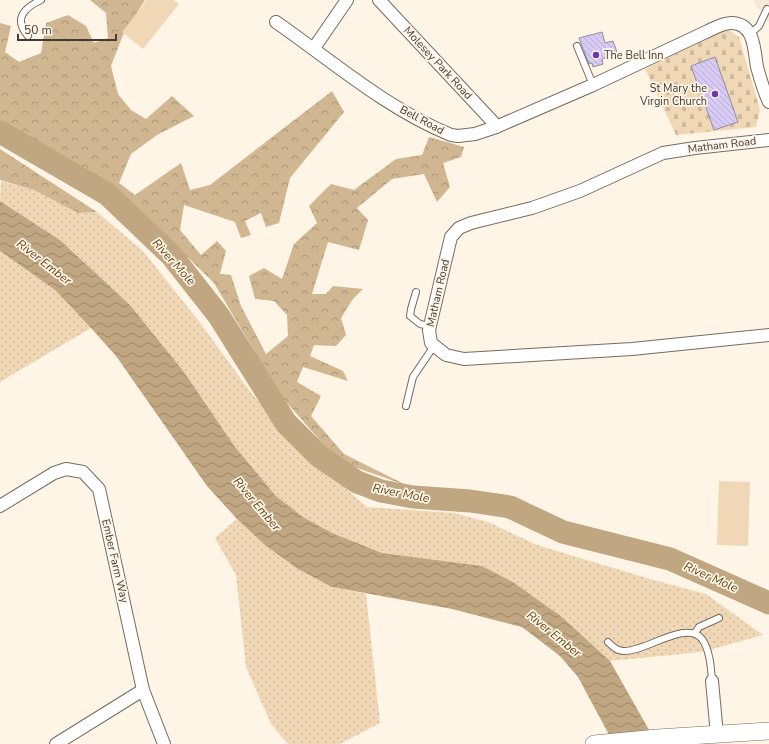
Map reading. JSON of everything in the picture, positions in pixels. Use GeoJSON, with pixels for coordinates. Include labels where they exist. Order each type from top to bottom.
{"type":"FeatureCollection","features":[{"type":"Feature","properties":{"kind":"main road"},"geometry":{"type":"LineString","coordinates":[[602,743],[769,731]]}},
{"type":"Feature","properties":{"kind":"street"},"geometry":{"type":"LineString","coordinates":[[314,48],[347,0]]}},
{"type":"Feature","properties":{"kind":"street","name":"Molesey Park Road"},"geometry":{"type":"LineString","coordinates":[[379,0],[496,127]]}},
{"type":"Feature","properties":{"kind":"street","name":"Bell Road"},"geometry":{"type":"LineString","coordinates":[[276,22],[314,48],[354,79],[402,110],[451,135],[466,136],[496,127],[593,85],[726,24],[732,23],[741,25],[750,34]]}},
{"type":"Feature","properties":{"kind":"street"},"geometry":{"type":"LineString","coordinates":[[750,34],[753,42],[757,67],[769,102]]}},
{"type":"Feature","properties":{"kind":"street","name":"Matham Road"},"geometry":{"type":"LineString","coordinates":[[434,346],[431,343],[429,330],[451,237],[459,228],[471,223],[532,208],[580,191],[663,153],[769,140]]}},
{"type":"Feature","properties":{"kind":"street"},"geometry":{"type":"LineString","coordinates":[[434,346],[446,355],[464,359],[632,349],[769,335]]}},
{"type":"Feature","properties":{"kind":"street","name":"Ember Farm Way"},"geometry":{"type":"LineString","coordinates":[[0,506],[54,473],[66,469],[83,472],[99,489],[143,690],[164,744]]}},
{"type":"Feature","properties":{"kind":"street"},"geometry":{"type":"LineString","coordinates":[[712,681],[716,735]]}},
{"type":"Feature","properties":{"kind":"street"},"geometry":{"type":"LineString","coordinates":[[56,744],[143,690]]}},
{"type":"Feature","properties":{"kind":"lane"},"geometry":{"type":"LineString","coordinates":[[28,36],[22,29],[21,19],[25,10],[41,0]]}},
{"type":"Feature","properties":{"kind":"lane"},"geometry":{"type":"LineString","coordinates":[[750,34],[758,26],[767,9]]}},
{"type":"Feature","properties":{"kind":"lane"},"geometry":{"type":"LineString","coordinates":[[577,46],[593,85]]}},
{"type":"Feature","properties":{"kind":"lane"},"geometry":{"type":"LineString","coordinates":[[416,292],[410,309],[410,316],[420,324],[430,326]]}},
{"type":"Feature","properties":{"kind":"lane"},"geometry":{"type":"LineString","coordinates":[[406,406],[413,377],[434,346]]}},
{"type":"Feature","properties":{"kind":"lane"},"geometry":{"type":"LineString","coordinates":[[695,633],[699,627],[719,618]]}},
{"type":"Feature","properties":{"kind":"lane"},"geometry":{"type":"LineString","coordinates":[[608,642],[614,648],[624,651],[684,633],[695,633],[703,640],[707,650],[712,681]]}},
{"type":"Feature","properties":{"kind":"shaded area"},"geometry":{"type":"Polygon","coordinates":[[[754,0],[769,0],[769,22],[756,6],[754,0]]]}},
{"type":"Feature","properties":{"kind":"green space"},"geometry":{"type":"Polygon","coordinates":[[[90,0],[145,0],[123,35],[111,66],[118,94],[131,110],[146,119],[172,96],[194,116],[157,135],[131,154],[119,183],[135,195],[181,163],[190,190],[210,185],[332,91],[344,112],[290,178],[279,223],[266,227],[261,213],[245,221],[251,235],[241,238],[235,222],[184,205],[180,230],[201,255],[217,241],[226,251],[220,274],[231,275],[241,306],[266,354],[288,336],[287,315],[274,301],[255,299],[249,276],[264,268],[282,279],[294,244],[317,223],[309,206],[331,184],[354,190],[396,159],[422,155],[429,137],[464,147],[461,157],[443,163],[450,187],[437,202],[424,174],[392,179],[357,208],[368,220],[359,250],[328,242],[312,294],[326,294],[333,286],[363,289],[353,299],[341,318],[346,335],[336,346],[314,345],[310,356],[343,371],[348,381],[303,367],[297,382],[321,396],[311,416],[344,454],[408,486],[338,461],[281,396],[214,283],[122,193],[0,121],[0,23],[11,26],[5,52],[19,62],[41,53],[46,23],[68,15],[86,26],[94,43],[108,38],[106,13],[90,0]]]}},
{"type":"Feature","properties":{"kind":"green space"},"geometry":{"type":"Polygon","coordinates":[[[147,0],[173,0],[179,4],[143,49],[122,32],[147,0]]]}},
{"type":"Feature","properties":{"kind":"green space"},"geometry":{"type":"Polygon","coordinates":[[[727,29],[739,37],[760,110],[756,127],[676,135],[645,69],[727,29]]]}},
{"type":"Feature","properties":{"kind":"green space"},"geometry":{"type":"Polygon","coordinates":[[[0,149],[97,212],[78,213],[34,190],[0,180],[0,149]]]}},
{"type":"Feature","properties":{"kind":"green space"},"geometry":{"type":"Polygon","coordinates":[[[1,181],[34,190],[78,213],[97,212],[143,251],[198,320],[252,394],[312,459],[367,507],[454,513],[488,522],[537,545],[706,594],[763,635],[702,652],[610,661],[562,617],[513,582],[482,566],[382,553],[332,533],[303,517],[276,496],[235,447],[184,372],[130,305],[60,240],[0,201],[1,181]]]}},
{"type":"Feature","properties":{"kind":"green space"},"geometry":{"type":"Polygon","coordinates":[[[0,251],[55,290],[91,328],[0,382],[0,251]]]}},
{"type":"Feature","properties":{"kind":"green space"},"geometry":{"type":"Polygon","coordinates":[[[719,481],[750,482],[748,546],[717,545],[719,481]]]}},
{"type":"Feature","properties":{"kind":"green space"},"geometry":{"type":"Polygon","coordinates":[[[237,519],[265,545],[298,569],[332,587],[366,594],[380,723],[340,744],[288,744],[271,724],[246,667],[236,575],[215,538],[237,519]]]}},
{"type":"Feature","properties":{"kind":"water","name":"River Ember"},"geometry":{"type":"Polygon","coordinates":[[[0,201],[60,240],[130,305],[184,372],[235,447],[276,496],[303,517],[332,533],[382,553],[482,566],[513,582],[562,617],[610,661],[657,744],[614,744],[578,677],[560,656],[522,627],[452,609],[332,587],[298,569],[265,545],[237,519],[207,486],[116,356],[91,328],[55,290],[0,251],[0,201]]]}},
{"type":"Feature","properties":{"kind":"building"},"geometry":{"type":"Polygon","coordinates":[[[602,32],[605,43],[613,41],[617,52],[607,55],[608,57],[602,59],[603,64],[593,67],[592,63],[589,64],[579,38],[602,32]]]}},
{"type":"Feature","properties":{"kind":"building","name":"St Mary the Virgin Church"},"geometry":{"type":"Polygon","coordinates":[[[715,57],[738,122],[714,130],[691,66],[715,57]]]}},
{"type":"Feature","properties":{"kind":"waterway","name":"River Mole"},"geometry":{"type":"LineString","coordinates":[[0,132],[107,194],[171,255],[219,316],[286,423],[319,456],[357,482],[381,491],[413,497],[470,501],[510,507],[563,532],[670,559],[769,603]]}},
{"type":"Feature","properties":{"kind":"place","name":"The Bell Inn"},"geometry":{"type":"Point","coordinates":[596,55]}},
{"type":"Feature","properties":{"kind":"place","name":"St Mary the Virgin Church"},"geometry":{"type":"Point","coordinates":[715,94]}}]}
